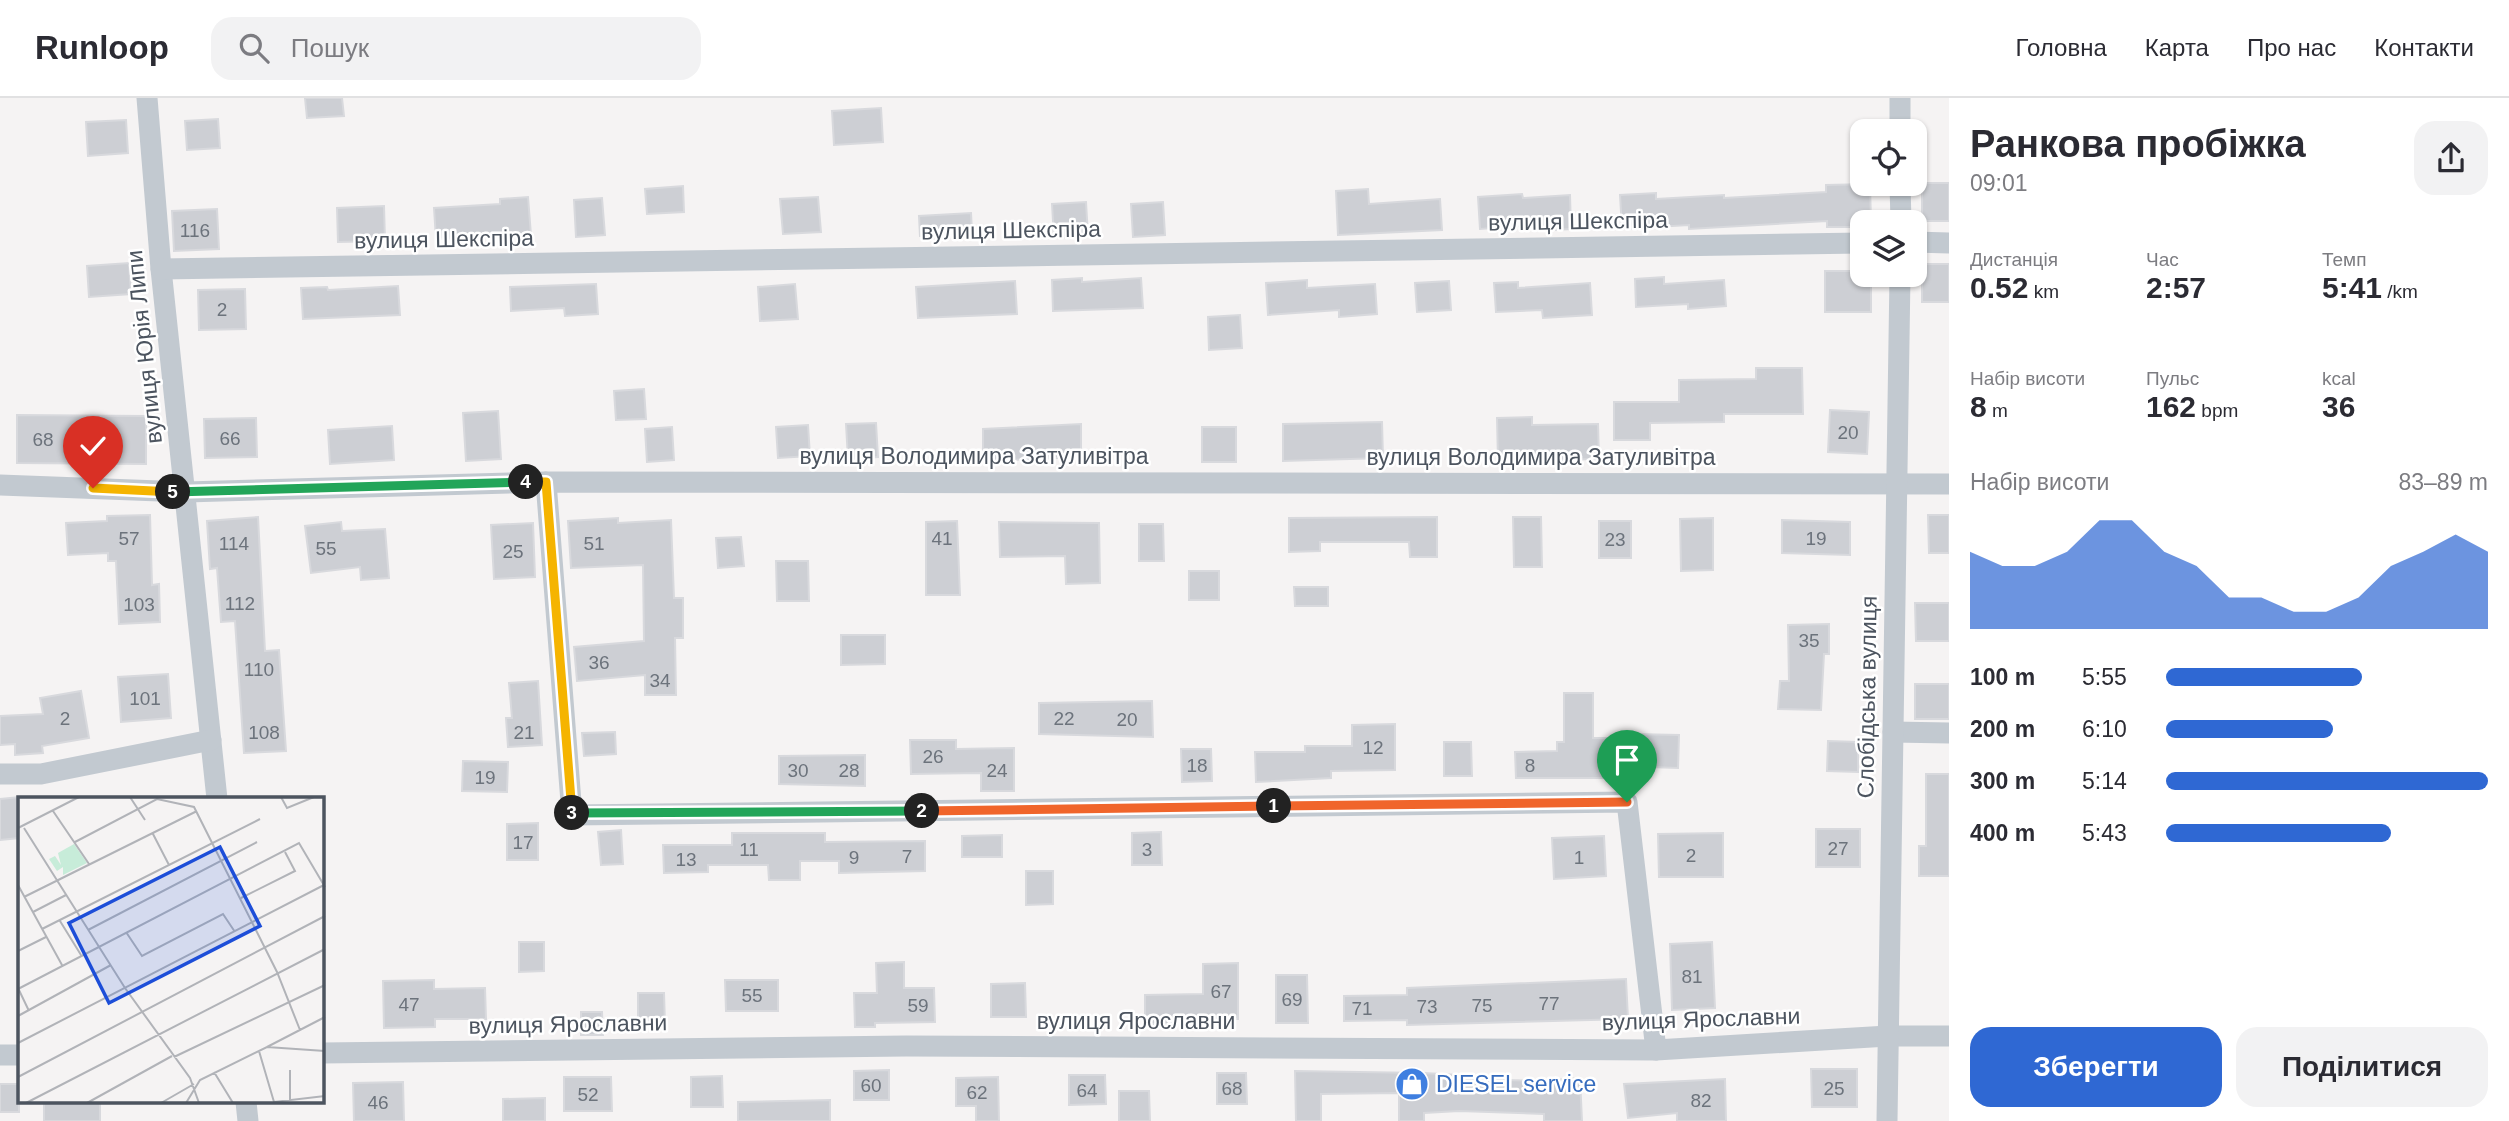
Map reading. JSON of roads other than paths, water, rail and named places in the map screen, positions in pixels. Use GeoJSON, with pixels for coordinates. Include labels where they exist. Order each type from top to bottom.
{"type":"FeatureCollection","features":[{"type":"Feature","properties":{"kind":"street","name":"вулиця Юрія Липи"},"geometry":{"type":"LineString","coordinates":[[147,98],[161,269],[217,797]]}},
{"type":"Feature","properties":{"kind":"street"},"geometry":{"type":"LineString","coordinates":[[1900,98],[1900,119]]}},
{"type":"Feature","properties":{"kind":"street"},"geometry":{"type":"LineString","coordinates":[[1927,242],[1949,243]]}},
{"type":"Feature","properties":{"kind":"street","name":"вулиця Шекспіра"},"geometry":{"type":"LineString","coordinates":[[161,269],[1850,243]]}},
{"type":"Feature","properties":{"kind":"street","name":"Слобідська вулиця"},"geometry":{"type":"LineString","coordinates":[[1888,1121],[1900,287]]}},
{"type":"Feature","properties":{"kind":"street"},"geometry":{"type":"LineString","coordinates":[[546,482],[572,815],[1627,802],[1656,1051]]}},
{"type":"Feature","properties":{"kind":"street","name":"вулиця Володимира Затуливітра"},"geometry":{"type":"LineString","coordinates":[[0,485],[186,492],[546,482],[1949,484]]}},
{"type":"Feature","properties":{"kind":"street"},"geometry":{"type":"LineString","coordinates":[[1893,732],[1949,733]]}},
{"type":"Feature","properties":{"kind":"street"},"geometry":{"type":"LineString","coordinates":[[0,774],[41,774],[211,740]]}},
{"type":"Feature","properties":{"kind":"street","name":"вулиця Ярославни"},"geometry":{"type":"LineString","coordinates":[[324,1053],[892,1046],[1656,1051],[1888,1036],[1949,1036]]}},
{"type":"Feature","properties":{"kind":"street"},"geometry":{"type":"LineString","coordinates":[[0,1055],[18,1055]]}},
{"type":"Feature","properties":{"kind":"place","name":"DIESEL service"},"geometry":{"type":"Point","coordinates":[1412,1084]}}]}
